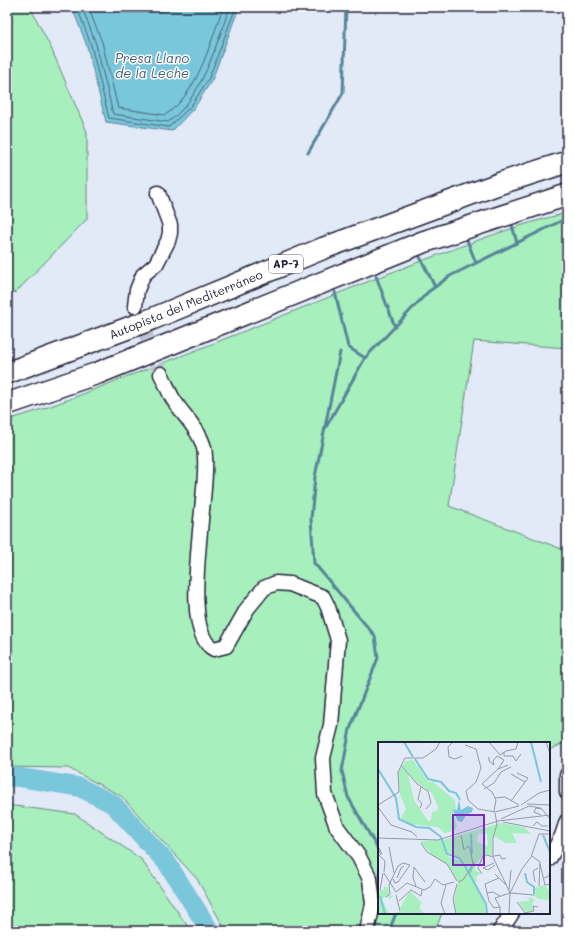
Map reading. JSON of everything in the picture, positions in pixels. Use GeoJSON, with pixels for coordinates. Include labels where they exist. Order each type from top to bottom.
{"type":"FeatureCollection","features":[{"type":"Feature","properties":{"kind":"highway","name":"Autopista del Mediterráneo"},"geometry":{"type":"LineString","coordinates":[[7,373],[147,322],[324,248],[501,183],[567,162]]}},
{"type":"Feature","properties":{"kind":"highway","name":"AP-7"},"geometry":{"type":"LineString","coordinates":[[7,404],[42,394],[105,370],[423,242],[567,195]]}},
{"type":"Feature","properties":{"kind":"street"},"geometry":{"type":"LineString","coordinates":[[135,306],[137,290],[142,275],[156,264],[168,241],[170,233],[170,225],[158,193]]}},
{"type":"Feature","properties":{"kind":"street"},"geometry":{"type":"LineString","coordinates":[[161,374],[174,401],[190,420],[204,447],[205,478],[198,548],[197,604],[199,631],[208,646],[214,650],[226,646],[247,609],[264,588],[276,583],[290,584],[323,597],[328,607],[338,640],[331,726],[323,758],[325,794],[337,827],[359,857],[370,879],[373,904],[367,931]]}},
{"type":"Feature","properties":{"kind":"street"},"geometry":{"type":"LineString","coordinates":[[567,775],[567,792]]}},
{"type":"Feature","properties":{"kind":"street"},"geometry":{"type":"LineString","coordinates":[[550,857],[562,836],[567,821]]}},
{"type":"Feature","properties":{"kind":"street"},"geometry":{"type":"LineString","coordinates":[[500,931],[511,914]]}},
{"type":"Feature","properties":{"kind":"green space"},"geometry":{"type":"Polygon","coordinates":[[[7,7],[30,7],[51,48],[87,132],[87,219],[16,292],[7,295],[7,7]]]}},
{"type":"Feature","properties":{"kind":"green space"},"geometry":{"type":"Polygon","coordinates":[[[567,213],[567,348],[474,341],[449,506],[567,551],[567,742],[550,750],[550,742],[378,742],[378,914],[442,914],[435,931],[226,931],[197,879],[121,796],[68,768],[7,767],[7,420],[37,411],[80,395],[424,260],[513,228],[567,213]]]}},
{"type":"Feature","properties":{"kind":"green space"},"geometry":{"type":"Polygon","coordinates":[[[7,805],[75,814],[141,859],[191,931],[7,931],[7,805]]]}},
{"type":"Feature","properties":{"kind":"water","name":"Presa Llano de la Leche"},"geometry":{"type":"Polygon","coordinates":[[[72,7],[246,7],[238,10],[212,80],[194,108],[172,131],[106,122],[87,46],[72,7]]]}},
{"type":"Feature","properties":{"kind":"waterway"},"geometry":{"type":"LineString","coordinates":[[308,153],[343,93],[346,7]]}},
{"type":"Feature","properties":{"kind":"waterway"},"geometry":{"type":"LineString","coordinates":[[326,427],[365,358],[428,292],[450,276],[567,218]]}},
{"type":"Feature","properties":{"kind":"waterway"},"geometry":{"type":"LineString","coordinates":[[512,225],[517,243]]}},
{"type":"Feature","properties":{"kind":"waterway"},"geometry":{"type":"LineString","coordinates":[[467,240],[476,263]]}},
{"type":"Feature","properties":{"kind":"waterway"},"geometry":{"type":"LineString","coordinates":[[420,257],[435,287]]}},
{"type":"Feature","properties":{"kind":"waterway"},"geometry":{"type":"LineString","coordinates":[[376,276],[395,327]]}},
{"type":"Feature","properties":{"kind":"waterway"},"geometry":{"type":"LineString","coordinates":[[335,292],[348,347],[365,358]]}},
{"type":"Feature","properties":{"kind":"waterway"},"geometry":{"type":"LineString","coordinates":[[340,352],[315,477],[311,519],[314,563],[375,636],[378,658],[350,729],[342,771],[348,797],[378,849]]}},
{"type":"Feature","properties":{"kind":"waterway"},"geometry":{"type":"LineString","coordinates":[[7,778],[17,777],[79,787],[113,804],[167,863],[210,931]]}},
{"type":"Feature","properties":{"kind":"waterway"},"geometry":{"type":"LineString","coordinates":[[389,931],[396,914]]}},
{"type":"Feature","properties":{"kind":"tunnel"},"geometry":{"type":"LineString","coordinates":[[135,306],[161,374]]}}]}
